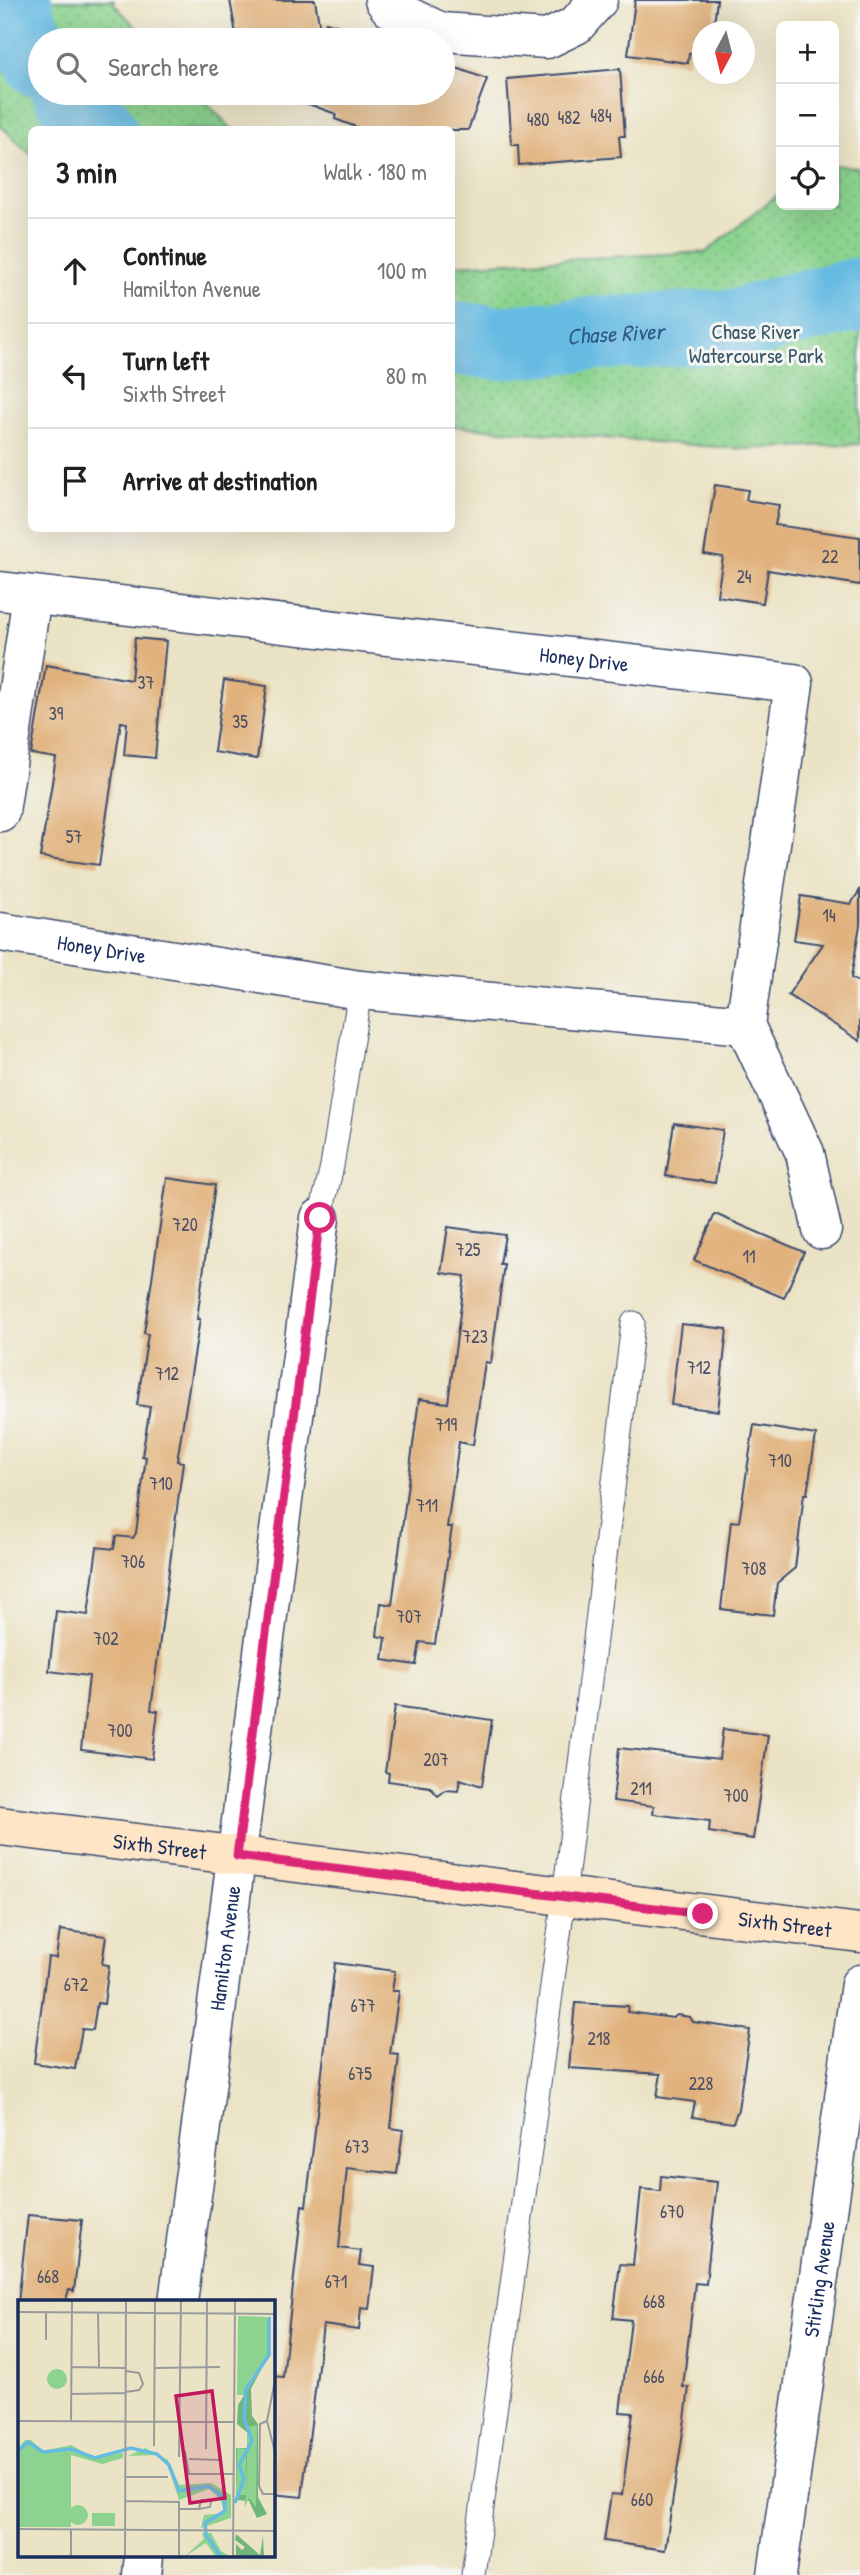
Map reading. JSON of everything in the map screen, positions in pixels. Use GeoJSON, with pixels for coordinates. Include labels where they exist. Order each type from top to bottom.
{"type":"FeatureCollection","features":[{"type":"Feature","properties":{"kind":"street"},"geometry":{"type":"LineString","coordinates":[[384,0],[390,8],[432,28]]}},
{"type":"Feature","properties":{"kind":"street"},"geometry":{"type":"LineString","coordinates":[[455,33],[547,39],[576,25],[598,0]]}},
{"type":"Feature","properties":{"kind":"street","name":"Honey Drive"},"geometry":{"type":"LineString","coordinates":[[0,812],[16,593],[794,683],[745,1025],[360,990],[0,932]]}},
{"type":"Feature","properties":{"kind":"street"},"geometry":{"type":"LineString","coordinates":[[745,1025],[805,1153],[822,1230]]}},
{"type":"Feature","properties":{"kind":"street","name":"Hamilton Avenue"},"geometry":{"type":"LineString","coordinates":[[178,2300],[320,1218]]}},
{"type":"Feature","properties":{"kind":"street","name":"Sixth Street"},"geometry":{"type":"LineString","coordinates":[[0,1826],[860,1933]]}},
{"type":"Feature","properties":{"kind":"street","name":"Stirling Avenue"},"geometry":{"type":"LineString","coordinates":[[777,2575],[860,1984]]}},
{"type":"Feature","properties":{"kind":"lane"},"geometry":{"type":"LineString","coordinates":[[320,1218],[332,1166],[360,990]]}},
{"type":"Feature","properties":{"kind":"lane"},"geometry":{"type":"LineString","coordinates":[[473,2575],[564,1897],[633,1323]]}},
{"type":"Feature","properties":{"kind":"green space"},"geometry":{"type":"Polygon","coordinates":[[[0,0],[114,0],[114,4],[137,28],[28,28],[28,105],[209,105],[229,126],[28,126],[28,152],[0,125],[0,0]]]}},
{"type":"Feature","properties":{"kind":"green space","name":"Chase River Watercourse Park"},"geometry":{"type":"Polygon","coordinates":[[[839,166],[860,168],[860,444],[743,449],[455,426],[455,265],[706,252],[776,196],[776,210],[839,210],[839,166]]]}},
{"type":"Feature","properties":{"kind":"building"},"geometry":{"type":"Polygon","coordinates":[[[230,0],[315,0],[320,28],[235,28],[230,0]]]}},
{"type":"Feature","properties":{"kind":"building"},"geometry":{"type":"Polygon","coordinates":[[[635,0],[717,0],[714,21],[692,21],[692,53],[689,53],[688,63],[628,55],[635,0]]]}},
{"type":"Feature","properties":{"kind":"building"},"geometry":{"type":"Polygon","coordinates":[[[326,22],[345,28],[324,28],[326,22]]]}},
{"type":"Feature","properties":{"kind":"building"},"geometry":{"type":"Polygon","coordinates":[[[455,67],[487,79],[468,130],[455,130],[455,126],[353,126],[335,119],[336,114],[311,105],[455,105],[455,67]]]}},
{"type":"Feature","properties":{"kind":"building"},"geometry":{"type":"Polygon","coordinates":[[[620,69],[625,136],[619,136],[621,157],[519,165],[518,145],[512,145],[507,79],[620,69]]]}},
{"type":"Feature","properties":{"kind":"building"},"geometry":{"type":"Polygon","coordinates":[[[715,485],[748,490],[746,500],[779,505],[775,525],[860,537],[860,585],[768,570],[763,603],[717,596],[723,557],[704,554],[715,485]]]}},
{"type":"Feature","properties":{"kind":"building"},"geometry":{"type":"Polygon","coordinates":[[[135,638],[166,641],[155,758],[124,755],[127,723],[121,722],[99,865],[40,857],[56,758],[31,754],[46,665],[131,680],[135,638]]]}},
{"type":"Feature","properties":{"kind":"building"},"geometry":{"type":"Polygon","coordinates":[[[224,680],[267,686],[257,759],[214,752],[224,680]]]}},
{"type":"Feature","properties":{"kind":"building"},"geometry":{"type":"Polygon","coordinates":[[[860,890],[860,925],[851,978],[860,983],[860,1041],[788,995],[823,944],[794,940],[801,896],[851,904],[860,890]]]}},
{"type":"Feature","properties":{"kind":"building"},"geometry":{"type":"Polygon","coordinates":[[[674,1123],[723,1130],[715,1183],[666,1176],[674,1123]]]}},
{"type":"Feature","properties":{"kind":"building"},"geometry":{"type":"Polygon","coordinates":[[[167,1178],[215,1185],[197,1319],[200,1319],[177,1461],[183,1462],[151,1710],[158,1711],[152,1759],[81,1750],[89,1676],[49,1671],[56,1611],[88,1615],[97,1547],[114,1549],[116,1536],[133,1538],[136,1533],[146,1457],[142,1456],[150,1407],[137,1405],[148,1334],[144,1333],[167,1178]]]}},
{"type":"Feature","properties":{"kind":"building"},"geometry":{"type":"Polygon","coordinates":[[[715,1214],[804,1252],[784,1298],[694,1260],[715,1214]]]}},
{"type":"Feature","properties":{"kind":"building"},"geometry":{"type":"Polygon","coordinates":[[[448,1227],[505,1235],[500,1264],[504,1264],[491,1363],[485,1362],[473,1445],[459,1442],[447,1527],[452,1527],[435,1644],[420,1642],[416,1665],[383,1660],[386,1638],[377,1636],[381,1603],[392,1605],[419,1399],[448,1403],[465,1276],[441,1273],[448,1227]]]}},
{"type":"Feature","properties":{"kind":"building"},"geometry":{"type":"Polygon","coordinates":[[[681,1324],[727,1329],[718,1411],[671,1405],[681,1324]]]}},
{"type":"Feature","properties":{"kind":"building"},"geometry":{"type":"Polygon","coordinates":[[[754,1425],[816,1435],[807,1494],[804,1494],[795,1568],[777,1583],[773,1615],[721,1609],[731,1521],[739,1522],[754,1425]]]}},
{"type":"Feature","properties":{"kind":"building"},"geometry":{"type":"Polygon","coordinates":[[[395,1706],[492,1720],[482,1786],[460,1779],[458,1791],[446,1790],[438,1796],[430,1787],[388,1781],[389,1773],[385,1772],[395,1706]]]}},
{"type":"Feature","properties":{"kind":"building"},"geometry":{"type":"Polygon","coordinates":[[[723,1729],[768,1735],[753,1839],[709,1832],[710,1821],[653,1814],[654,1806],[613,1801],[619,1748],[719,1759],[723,1729]]]}},
{"type":"Feature","properties":{"kind":"building"},"geometry":{"type":"Polygon","coordinates":[[[60,1930],[106,1936],[102,1964],[109,1965],[104,2004],[97,2003],[93,2030],[82,2029],[75,2069],[34,2063],[48,1957],[56,1958],[60,1930]]]}},
{"type":"Feature","properties":{"kind":"building"},"geometry":{"type":"Polygon","coordinates":[[[335,1963],[395,1971],[392,1991],[399,1991],[390,2054],[399,2055],[391,2128],[403,2130],[397,2174],[347,2168],[339,2248],[361,2251],[359,2265],[374,2267],[369,2309],[361,2308],[359,2330],[323,2325],[302,2497],[275,2494],[275,2376],[283,2377],[302,2205],[306,2206],[335,1963]]]}},
{"type":"Feature","properties":{"kind":"building"},"geometry":{"type":"Polygon","coordinates":[[[575,2003],[628,2006],[627,2012],[673,2018],[677,2015],[690,2017],[693,2022],[750,2030],[738,2109],[733,2123],[692,2117],[695,2102],[657,2097],[661,2074],[569,2068],[575,2003]]]}},
{"type":"Feature","properties":{"kind":"building"},"geometry":{"type":"Polygon","coordinates":[[[661,2176],[717,2182],[706,2284],[695,2283],[683,2387],[689,2387],[665,2550],[604,2541],[611,2494],[622,2495],[633,2413],[620,2412],[631,2320],[613,2318],[620,2264],[633,2265],[641,2189],[660,2191],[661,2176]]]}},
{"type":"Feature","properties":{"kind":"building"},"geometry":{"type":"Polygon","coordinates":[[[28,2215],[82,2220],[74,2291],[69,2290],[66,2300],[18,2300],[28,2215]]]}},
{"type":"Feature","properties":{"kind":"waterway","name":"Chase River"},"geometry":{"type":"LineString","coordinates":[[14,0],[28,37]]}},
{"type":"Feature","properties":{"kind":"waterway","name":"Chase River"},"geometry":{"type":"LineString","coordinates":[[80,105],[97,126]]}},
{"type":"Feature","properties":{"kind":"waterway","name":"Chase River"},"geometry":{"type":"LineString","coordinates":[[455,338],[499,343],[588,334],[737,326],[782,312],[860,294]]}},
{"type":"Feature","properties":{"kind":"route"},"geometry":{"type":"LineString","coordinates":[[320,1218],[237,1856],[703,1914]]}}]}
